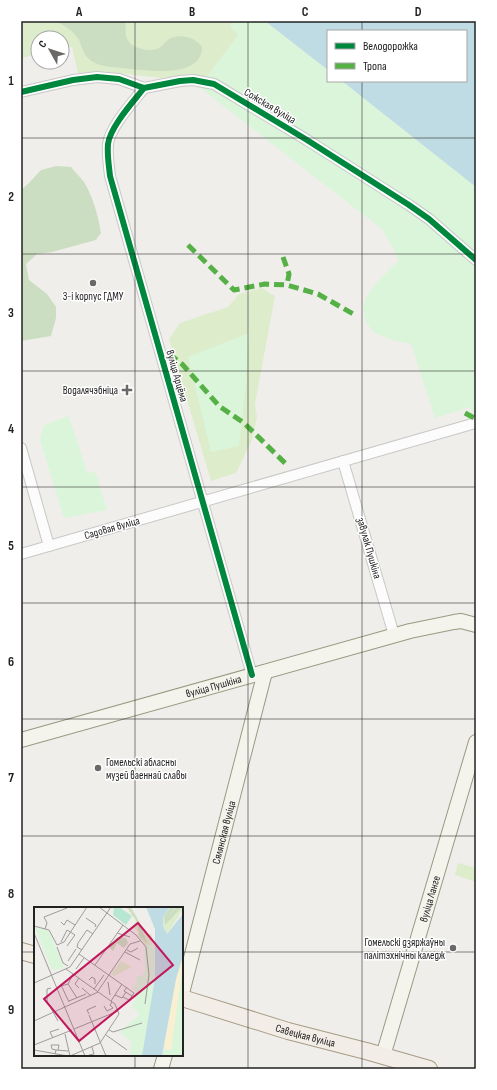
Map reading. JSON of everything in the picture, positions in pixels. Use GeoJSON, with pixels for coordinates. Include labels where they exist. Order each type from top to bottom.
{"type":"FeatureCollection","features":[{"type":"Feature","properties":{"kind":"main road"},"geometry":{"type":"LineString","coordinates":[[21,950],[34,954]]}},
{"type":"Feature","properties":{"kind":"main road","name":"Савецкая вуліца"},"geometry":{"type":"LineString","coordinates":[[183,998],[288,1031],[429,1069]]}},
{"type":"Feature","properties":{"kind":"street"},"geometry":{"type":"LineString","coordinates":[[21,92],[74,80],[97,77],[119,79],[144,88]]}},
{"type":"Feature","properties":{"kind":"street","name":"Сожская вуліца"},"geometry":{"type":"LineString","coordinates":[[144,88],[193,80],[214,84],[307,140],[429,219],[476,260]]}},
{"type":"Feature","properties":{"kind":"street","name":"вуліца Арцёма"},"geometry":{"type":"LineString","coordinates":[[144,88],[115,127],[108,143],[110,176],[203,501],[259,674]]}},
{"type":"Feature","properties":{"kind":"street"},"geometry":{"type":"LineString","coordinates":[[203,501],[472,424]]}},
{"type":"Feature","properties":{"kind":"street"},"geometry":{"type":"LineString","coordinates":[[21,448],[49,546]]}},
{"type":"Feature","properties":{"kind":"street","name":"завулак Пушкіна"},"geometry":{"type":"LineString","coordinates":[[343,461],[394,635]]}},
{"type":"Feature","properties":{"kind":"street","name":"Садовая вуліца"},"geometry":{"type":"LineString","coordinates":[[21,554],[203,501]]}},
{"type":"Feature","properties":{"kind":"street","name":"вуліца Пушкіна"},"geometry":{"type":"LineString","coordinates":[[21,740],[394,635],[461,621],[476,625]]}},
{"type":"Feature","properties":{"kind":"street","name":"Сялянская вуліца"},"geometry":{"type":"LineString","coordinates":[[183,989],[259,674]]}},
{"type":"Feature","properties":{"kind":"street","name":"вуліца Ланге"},"geometry":{"type":"LineString","coordinates":[[383,1056],[476,742]]}},
{"type":"Feature","properties":{"kind":"street"},"geometry":{"type":"LineString","coordinates":[[161,1069],[165,1056]]}},
{"type":"Feature","properties":{"kind":"green space"},"geometry":{"type":"Polygon","coordinates":[[[21,21],[228,21],[232,24],[230,27],[239,34],[207,77],[188,74],[161,78],[101,71],[78,73],[72,47],[70,47],[70,30],[30,30],[30,56],[21,58],[21,21]]]}},
{"type":"Feature","properties":{"kind":"green space"},"geometry":{"type":"Polygon","coordinates":[[[53,21],[125,21],[127,39],[137,48],[155,50],[169,39],[182,36],[192,38],[202,47],[200,57],[194,64],[174,70],[139,70],[108,67],[93,62],[89,59],[84,53],[79,40],[74,33],[53,21]]]}},
{"type":"Feature","properties":{"kind":"green space"},"geometry":{"type":"Polygon","coordinates":[[[234,21],[265,21],[327,69],[327,82],[343,82],[476,187],[476,422],[470,407],[435,418],[411,344],[392,340],[374,333],[366,322],[363,307],[366,297],[375,284],[399,260],[383,230],[199,87],[239,34],[230,27],[234,21]]]}},
{"type":"Feature","properties":{"kind":"green space"},"geometry":{"type":"Polygon","coordinates":[[[56,166],[71,167],[84,182],[95,206],[101,233],[96,240],[52,252],[37,254],[26,264],[29,280],[47,294],[56,307],[56,318],[51,336],[21,341],[21,190],[41,170],[56,166]]]}},
{"type":"Feature","properties":{"kind":"green space"},"geometry":{"type":"Polygon","coordinates":[[[262,288],[275,296],[255,404],[257,417],[252,440],[236,473],[211,481],[169,339],[180,323],[228,307],[239,294],[262,288]]]}},
{"type":"Feature","properties":{"kind":"green space"},"geometry":{"type":"Polygon","coordinates":[[[249,333],[246,384],[239,446],[211,452],[188,357],[249,333]]]}},
{"type":"Feature","properties":{"kind":"green space"},"geometry":{"type":"Polygon","coordinates":[[[69,416],[87,472],[96,473],[107,510],[64,518],[40,440],[44,425],[69,416]]]}},
{"type":"Feature","properties":{"kind":"green space"},"geometry":{"type":"Polygon","coordinates":[[[458,863],[476,868],[476,882],[455,875],[458,863]]]}},
{"type":"Feature","properties":{"kind":"water"},"geometry":{"type":"Polygon","coordinates":[[[265,21],[476,21],[476,187],[343,82],[467,82],[467,30],[327,30],[327,69],[265,21]]]}},
{"type":"Feature","properties":{"kind":"marked path"},"geometry":{"type":"LineString","coordinates":[[188,245],[234,290],[265,284],[287,285],[318,294],[355,315]]}},
{"type":"Feature","properties":{"kind":"marked path"},"geometry":{"type":"LineString","coordinates":[[283,257],[289,274],[287,285]]}},
{"type":"Feature","properties":{"kind":"marked path"},"geometry":{"type":"LineString","coordinates":[[169,354],[182,364],[219,406],[244,423],[286,464]]}},
{"type":"Feature","properties":{"kind":"marked path"},"geometry":{"type":"LineString","coordinates":[[465,413],[476,419]]}},
{"type":"Feature","properties":{"kind":"cycle path"},"geometry":{"type":"LineString","coordinates":[[21,92],[73,80],[97,77],[119,79],[144,88],[193,80],[214,84],[307,140],[409,205],[429,219],[476,260]]}},
{"type":"Feature","properties":{"kind":"cycle path"},"geometry":{"type":"LineString","coordinates":[[144,88],[117,123],[110,137],[108,144],[110,176],[252,675]]}},
{"type":"Feature","properties":{"kind":"place","name":"3-і корпус ГДМУ"},"geometry":{"type":"Point","coordinates":[93,283]}},
{"type":"Feature","properties":{"kind":"place","name":"Водалячэбніца"},"geometry":{"type":"Point","coordinates":[127,390]}},
{"type":"Feature","properties":{"kind":"place","name":"Гомельскі абласны музей ваеннай славы"},"geometry":{"type":"Point","coordinates":[98,768]}},
{"type":"Feature","properties":{"kind":"place","name":"Гомельскі дзяржаўны палітэхнічны каледж"},"geometry":{"type":"Point","coordinates":[453,948]}}]}
